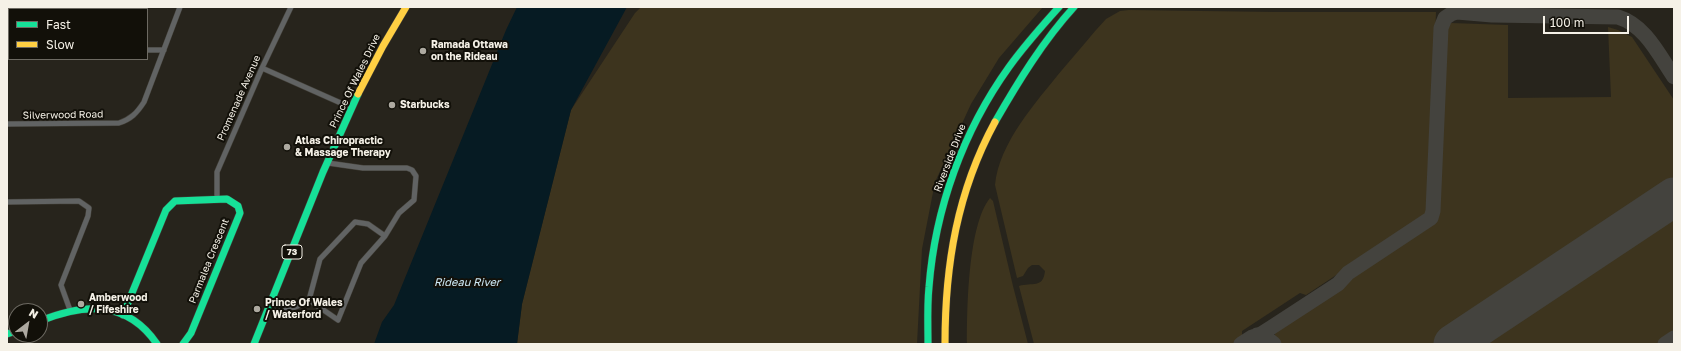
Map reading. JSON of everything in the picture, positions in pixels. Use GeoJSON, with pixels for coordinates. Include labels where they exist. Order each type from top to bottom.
{"type":"FeatureCollection","features":[{"type":"Feature","properties":{"kind":"main road","name":"Prince Of Wales Drive"},"geometry":{"type":"LineString","coordinates":[[254,344],[352,108],[379,54],[406,7]]}},
{"type":"Feature","properties":{"kind":"main road","name":"Riverside Drive"},"geometry":{"type":"LineString","coordinates":[[928,344],[930,285],[936,240],[945,200],[961,152],[982,110],[1009,67],[1030,39],[1060,7]]}},
{"type":"Feature","properties":{"kind":"main road"},"geometry":{"type":"LineString","coordinates":[[945,344],[946,293],[950,257],[959,211],[974,164],[992,127],[1014,88],[1054,31],[1074,7]]}},
{"type":"Feature","properties":{"kind":"main road","name":"Parmalea Crescent"},"geometry":{"type":"LineString","coordinates":[[123,315],[166,210],[175,201],[227,199],[238,206],[240,213],[191,333],[183,344]]}},
{"type":"Feature","properties":{"kind":"main road"},"geometry":{"type":"LineString","coordinates":[[48,318],[70,310],[85,308],[111,309],[135,321],[145,329],[157,344]]}},
{"type":"Feature","properties":{"kind":"street"},"geometry":{"type":"LineString","coordinates":[[148,50],[164,50],[180,7]]}},
{"type":"Feature","properties":{"kind":"street","name":"Promenade Avenue"},"geometry":{"type":"LineString","coordinates":[[217,199],[217,172],[262,68],[291,7]]}},
{"type":"Feature","properties":{"kind":"street","name":"Silverwood Road"},"geometry":{"type":"LineString","coordinates":[[7,124],[119,123],[129,120],[141,107],[164,50]]}},
{"type":"Feature","properties":{"kind":"street"},"geometry":{"type":"LineString","coordinates":[[262,68],[352,108]]}},
{"type":"Feature","properties":{"kind":"street"},"geometry":{"type":"LineString","coordinates":[[309,300],[338,320],[361,263],[385,236],[395,218],[414,200],[416,180],[415,173],[407,168],[363,168],[328,163]]}},
{"type":"Feature","properties":{"kind":"street"},"geometry":{"type":"LineString","coordinates":[[7,202],[79,201],[89,208],[88,216],[61,285],[70,310]]}},
{"type":"Feature","properties":{"kind":"street"},"geometry":{"type":"LineString","coordinates":[[270,305],[287,310],[300,306],[309,300],[320,260],[353,223],[357,221],[365,222],[385,236]]}},
{"type":"Feature","properties":{"kind":"shaded area"},"geometry":{"type":"Polygon","coordinates":[[[641,7],[1043,7],[999,58],[971,104],[935,182],[922,249],[917,344],[517,344],[522,304],[571,110],[635,13],[641,7]]]}},
{"type":"Feature","properties":{"kind":"shaded area"},"geometry":{"type":"Polygon","coordinates":[[[1120,11],[1436,12],[1429,205],[1424,217],[1306,295],[1300,293],[1242,331],[1242,339],[1234,344],[1034,344],[1019,286],[1039,283],[1044,277],[1045,271],[1039,265],[1032,265],[1023,276],[1017,278],[995,185],[998,169],[1011,139],[1020,124],[1030,109],[1062,70],[1106,19],[1120,11]]]}},
{"type":"Feature","properties":{"kind":"shaded area"},"geometry":{"type":"Polygon","coordinates":[[[1451,23],[1508,25],[1508,98],[1611,97],[1608,27],[1632,37],[1674,100],[1674,185],[1433,344],[1281,344],[1275,338],[1275,331],[1349,282],[1349,278],[1437,220],[1445,29],[1451,23]]]}},
{"type":"Feature","properties":{"kind":"shaded area"},"geometry":{"type":"Polygon","coordinates":[[[990,198],[993,201],[1028,344],[967,344],[968,289],[973,247],[977,227],[990,198]]]}},
{"type":"Feature","properties":{"kind":"shaded area"},"geometry":{"type":"Polygon","coordinates":[[[1674,209],[1674,332],[1656,344],[1472,344],[1674,209]]]}},
{"type":"Feature","properties":{"kind":"water","name":"Rideau River"},"geometry":{"type":"Polygon","coordinates":[[[517,7],[627,7],[571,110],[522,304],[517,344],[374,344],[382,322],[394,305],[506,30],[517,7]]]}},
{"type":"Feature","properties":{"kind":"taxiway"},"geometry":{"type":"LineString","coordinates":[[1241,344],[1252,337],[1261,334],[1338,284],[1348,273],[1431,218],[1433,211],[1441,28],[1445,18],[1451,14],[1457,12],[1492,15],[1618,17],[1628,21],[1644,34],[1657,50],[1674,77]]}},
{"type":"Feature","properties":{"kind":"taxiway"},"geometry":{"type":"LineString","coordinates":[[1658,210],[1674,199]]}},
{"type":"Feature","properties":{"kind":"taxiway"},"geometry":{"type":"LineString","coordinates":[[1257,335],[1265,337],[1274,344]]}},
{"type":"Feature","properties":{"kind":"taxiway"},"geometry":{"type":"LineString","coordinates":[[1665,344],[1674,338]]}},
{"type":"Feature","properties":{"kind":"runway"},"geometry":{"type":"LineString","coordinates":[[1453,344],[1674,197]]}},
{"type":"Feature","properties":{"kind":"traffic: fast"},"geometry":{"type":"LineString","coordinates":[[928,344],[928,301],[932,258],[945,200],[954,172],[978,117],[993,92],[1009,67],[1039,29],[1059,7]]}},
{"type":"Feature","properties":{"kind":"traffic: fast"},"geometry":{"type":"LineString","coordinates":[[995,122],[1032,62],[1074,7]]}},
{"type":"Feature","properties":{"kind":"traffic: fast"},"geometry":{"type":"LineString","coordinates":[[254,344],[323,172],[358,94]]}},
{"type":"Feature","properties":{"kind":"traffic: fast"},"geometry":{"type":"LineString","coordinates":[[123,315],[166,210],[175,201],[227,199],[238,206],[240,213],[191,333],[183,344]]}},
{"type":"Feature","properties":{"kind":"traffic: fast"},"geometry":{"type":"LineString","coordinates":[[48,318],[73,311],[104,309],[132,319],[145,330],[157,344]]}},
{"type":"Feature","properties":{"kind":"traffic: slow"},"geometry":{"type":"LineString","coordinates":[[358,94],[383,46],[406,7]]}},
{"type":"Feature","properties":{"kind":"traffic: slow"},"geometry":{"type":"LineString","coordinates":[[945,344],[947,286],[962,202],[982,148],[995,122]]}},
{"type":"Feature","properties":{"kind":"place","name":"Ramada Ottawa on the Rideau"},"geometry":{"type":"Point","coordinates":[423,51]}},
{"type":"Feature","properties":{"kind":"place","name":"Starbucks"},"geometry":{"type":"Point","coordinates":[392,105]}},
{"type":"Feature","properties":{"kind":"place","name":"Atlas Chiropractic & Massage Therapy"},"geometry":{"type":"Point","coordinates":[287,147]}},
{"type":"Feature","properties":{"kind":"place","name":"Amberwood / Fifeshire"},"geometry":{"type":"Point","coordinates":[81,304]}},
{"type":"Feature","properties":{"kind":"place","name":"Prince Of Wales / Waterford"},"geometry":{"type":"Point","coordinates":[257,309]}}]}
